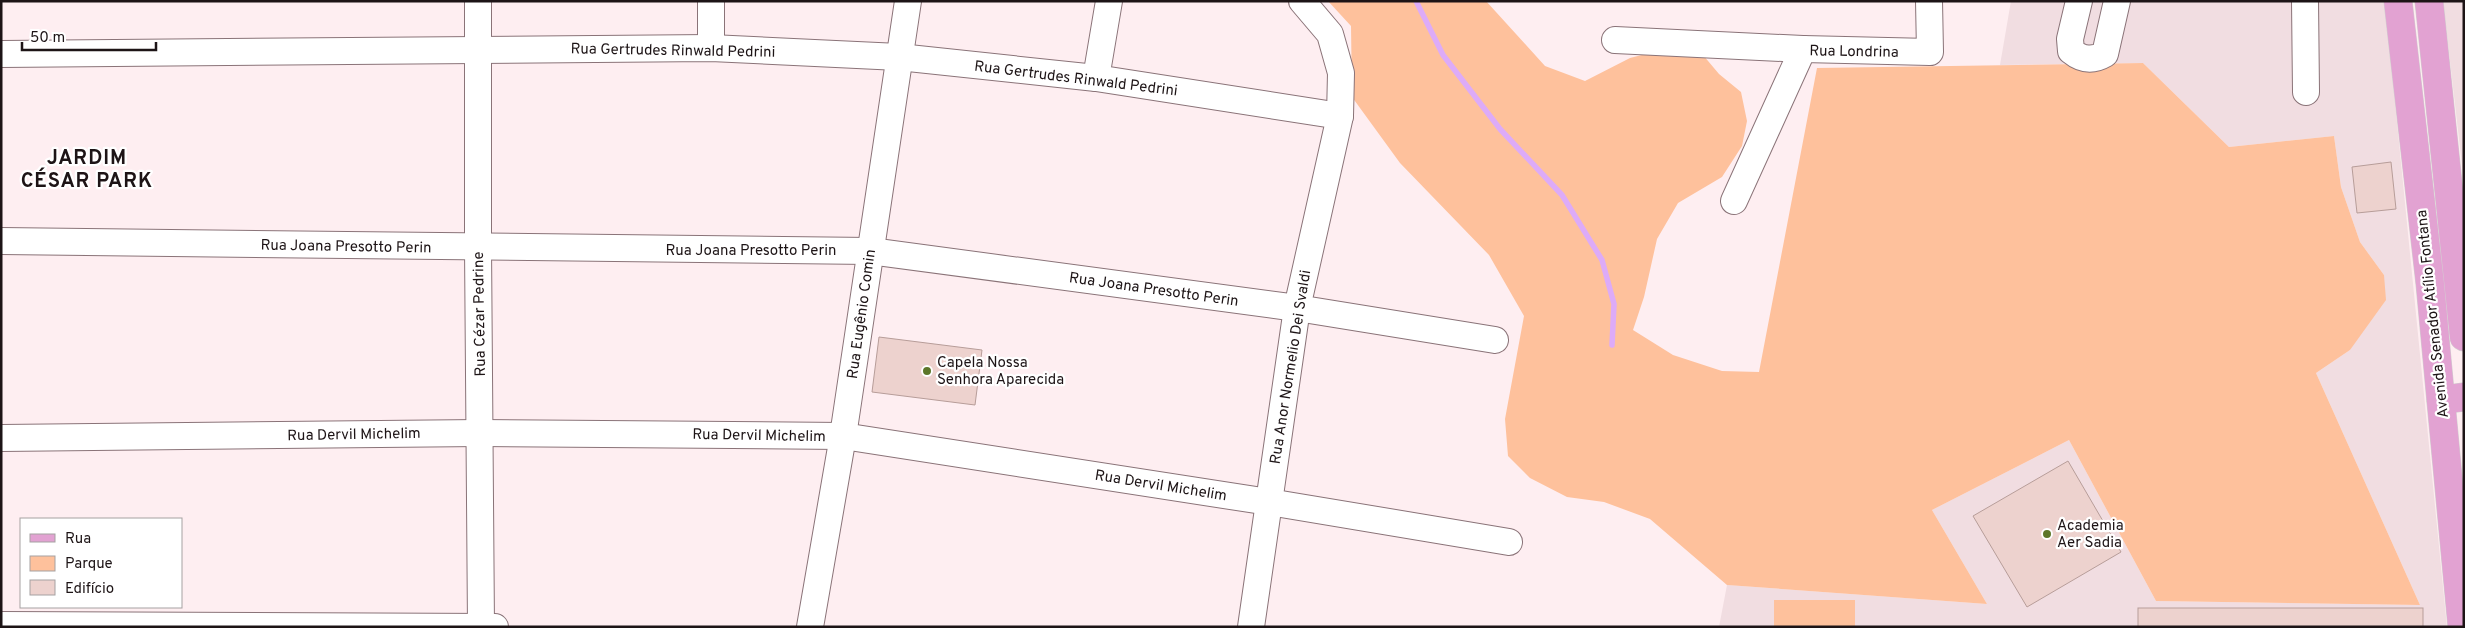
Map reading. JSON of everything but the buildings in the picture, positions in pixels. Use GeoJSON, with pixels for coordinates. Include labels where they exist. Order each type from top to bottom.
{"type":"FeatureCollection","features":[{"type":"Feature","properties":{"kind":"main road","name":"Avenida Senador Atílio Fontana"},"geometry":{"type":"LineString","coordinates":[[2398,1],[2430,284],[2452,398],[2462,627]]}},
{"type":"Feature","properties":{"kind":"main road","name":"Avenida Senador Atílio Fontana"},"geometry":{"type":"LineString","coordinates":[[2429,1],[2464,337]]}},
{"type":"Feature","properties":{"kind":"street","name":"Rua Cézar Pedrine"},"geometry":{"type":"LineString","coordinates":[[478,1],[481,627]]}},
{"type":"Feature","properties":{"kind":"street"},"geometry":{"type":"LineString","coordinates":[[711,1],[711,48]]}},
{"type":"Feature","properties":{"kind":"street","name":"Rua Eugênio Comin"},"geometry":{"type":"LineString","coordinates":[[810,627],[843,436],[908,1]]}},
{"type":"Feature","properties":{"kind":"street"},"geometry":{"type":"LineString","coordinates":[[1096,78],[1109,1]]}},
{"type":"Feature","properties":{"kind":"street","name":"Rua Anor Normelio Dei Svaldi"},"geometry":{"type":"LineString","coordinates":[[1252,627],[1297,308],[1340,116],[1341,73],[1330,34],[1302,1]]}},
{"type":"Feature","properties":{"kind":"street","name":"Rua Londrina"},"geometry":{"type":"LineString","coordinates":[[1734,201],[1802,49],[1930,52],[1929,1]]}},
{"type":"Feature","properties":{"kind":"street"},"geometry":{"type":"LineString","coordinates":[[2079,1],[2070,39],[2072,51],[2078,57],[2096,59],[2105,54],[2117,1]]}},
{"type":"Feature","properties":{"kind":"street"},"geometry":{"type":"LineString","coordinates":[[2305,1],[2306,92]]}},
{"type":"Feature","properties":{"kind":"street"},"geometry":{"type":"LineString","coordinates":[[1615,40],[1802,49]]}},
{"type":"Feature","properties":{"kind":"street","name":"Rua Gertrudes Rinwald Pedrini"},"geometry":{"type":"LineString","coordinates":[[1,54],[711,48],[899,57],[1096,78],[1340,116]]}},
{"type":"Feature","properties":{"kind":"street","name":"Rua Joana Presotto Perin"},"geometry":{"type":"LineString","coordinates":[[1,241],[478,248],[870,251],[1297,308],[1495,340]]}},
{"type":"Feature","properties":{"kind":"street","name":"Rua Dervil Michelim"},"geometry":{"type":"LineString","coordinates":[[1,438],[480,433],[843,436],[1269,502],[1509,542]]}},
{"type":"Feature","properties":{"kind":"street"},"geometry":{"type":"LineString","coordinates":[[1,625],[495,627]]}},
{"type":"Feature","properties":{"kind":"shaded area"},"geometry":{"type":"Polygon","coordinates":[[[2011,1],[2385,1],[2447,627],[1719,627],[1727,585],[1987,604],[1932,510],[2069,440],[2156,601],[2420,605],[2316,373],[2350,350],[2384,275],[2360,242],[2341,187],[2334,136],[2229,147],[2143,63],[2000,65],[2011,1]]]}},
{"type":"Feature","properties":{"kind":"shaded area"},"geometry":{"type":"Polygon","coordinates":[[[2443,1],[2464,1],[2464,182],[2443,1]]]}},
{"type":"Feature","properties":{"kind":"green space"},"geometry":{"type":"Polygon","coordinates":[[[1328,1],[1486,1],[1545,66],[1585,81],[1630,58],[1661,50],[1703,55],[1719,74],[1741,92],[1747,121],[1742,146],[1722,177],[1678,203],[1657,239],[1644,297],[1633,330],[1673,355],[1722,371],[1759,372],[1817,68],[2143,63],[2229,147],[2334,136],[2341,187],[2360,242],[2384,275],[2386,300],[2350,350],[2316,373],[2420,605],[2156,601],[2069,440],[1932,510],[1987,604],[1727,585],[1650,519],[1604,502],[1567,497],[1530,478],[1508,456],[1505,419],[1524,316],[1489,255],[1400,163],[1352,97],[1351,26],[1328,1]]]}},
{"type":"Feature","properties":{"kind":"green space"},"geometry":{"type":"Polygon","coordinates":[[[1774,600],[1855,600],[1855,627],[1774,627],[1774,600]]]}},
{"type":"Feature","properties":{"kind":"waterway"},"geometry":{"type":"LineString","coordinates":[[1416,1],[1443,55],[1500,129],[1562,195],[1602,260],[1614,304],[1612,345]]}},
{"type":"Feature","properties":{"kind":"place","name":"Capela Nossa Senhora Aparecida"},"geometry":{"type":"Point","coordinates":[927,371]}},
{"type":"Feature","properties":{"kind":"place","name":"Academia Aer Sadia"},"geometry":{"type":"Point","coordinates":[2047,534]}},
{"type":"Feature","properties":{"kind":"district","name":"JARDIM CÉSAR PARK"},"geometry":{"type":"Point","coordinates":[87,168]}}]}
